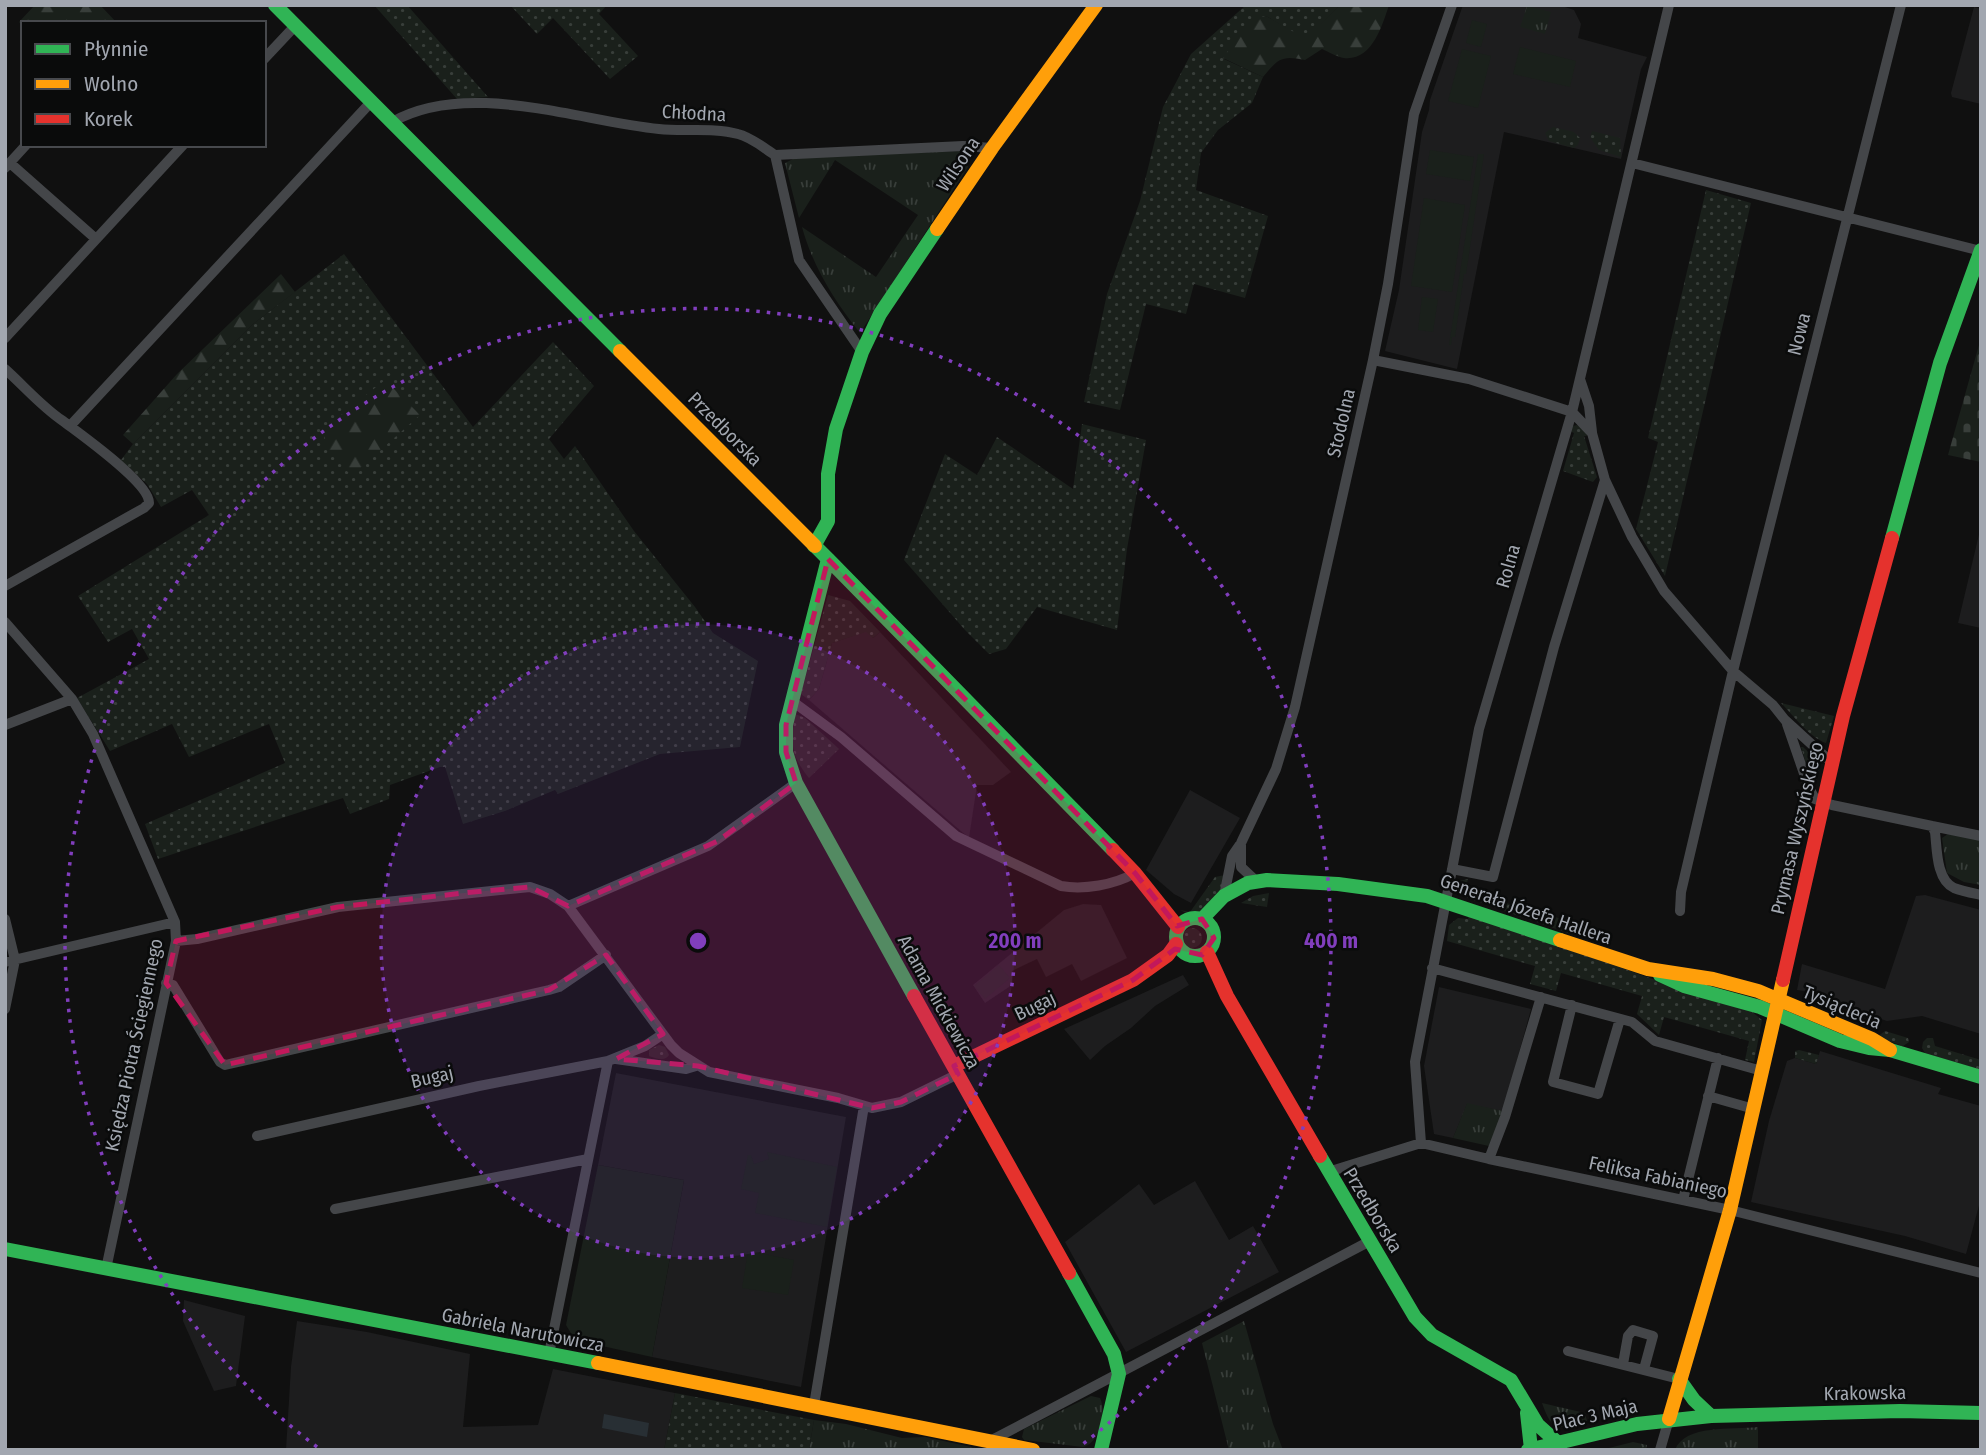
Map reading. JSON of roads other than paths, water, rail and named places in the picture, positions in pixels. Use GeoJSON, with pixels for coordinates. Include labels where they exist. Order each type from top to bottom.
{"type":"FeatureCollection","features":[{"type":"Feature","properties":{"kind":"street","name":"Przedborska"},"geometry":{"type":"LineString","coordinates":[[275,5],[828,559],[1182,923]]}},
{"type":"Feature","properties":{"kind":"street","name":"Wilsona"},"geometry":{"type":"LineString","coordinates":[[814,546],[828,521],[831,448],[862,352],[880,314],[992,148],[1096,5]]}},
{"type":"Feature","properties":{"kind":"street","name":"Stodolna"},"geometry":{"type":"LineString","coordinates":[[1224,896],[1230,864],[1276,769],[1296,707],[1373,360],[1388,284],[1414,114],[1452,5]]}},
{"type":"Feature","properties":{"kind":"street","name":"Rolna"},"geometry":{"type":"LineString","coordinates":[[1421,1143],[1415,1062],[1479,729],[1572,412],[1669,5]]}},
{"type":"Feature","properties":{"kind":"street","name":"Nowa"},"geometry":{"type":"LineString","coordinates":[[1680,911],[1681,892],[1733,671],[1900,5]]}},
{"type":"Feature","properties":{"kind":"street"},"geometry":{"type":"LineString","coordinates":[[266,57],[295,26]]}},
{"type":"Feature","properties":{"kind":"street"},"geometry":{"type":"LineString","coordinates":[[71,426],[372,102]]}},
{"type":"Feature","properties":{"kind":"street","name":"Chłodna"},"geometry":{"type":"LineString","coordinates":[[392,122],[439,107],[501,103],[657,129],[736,133],[775,155]]}},
{"type":"Feature","properties":{"kind":"street"},"geometry":{"type":"LineString","coordinates":[[862,352],[799,260],[775,155],[963,146],[992,148]]}},
{"type":"Feature","properties":{"kind":"street"},"geometry":{"type":"LineString","coordinates":[[24,147],[7,166],[96,239]]}},
{"type":"Feature","properties":{"kind":"street"},"geometry":{"type":"LineString","coordinates":[[5,338],[181,147]]}},
{"type":"Feature","properties":{"kind":"street"},"geometry":{"type":"LineString","coordinates":[[1632,163],[1981,250]]}},
{"type":"Feature","properties":{"kind":"street","name":"Prymasa Wyszyńskiego"},"geometry":{"type":"LineString","coordinates":[[1669,1419],[1730,1210],[1831,762],[1941,363],[1981,250]]}},
{"type":"Feature","properties":{"kind":"street"},"geometry":{"type":"LineString","coordinates":[[1373,360],[1469,379],[1572,412],[1592,433]]}},
{"type":"Feature","properties":{"kind":"street"},"geometry":{"type":"LineString","coordinates":[[5,369],[63,422],[145,489],[149,497],[149,503],[136,512],[5,586]]}},
{"type":"Feature","properties":{"kind":"street"},"geometry":{"type":"LineString","coordinates":[[1580,379],[1589,406],[1592,433],[1605,480],[1632,537],[1664,591],[1733,671],[1773,705],[1785,720],[1831,762]]}},
{"type":"Feature","properties":{"kind":"street"},"geometry":{"type":"LineString","coordinates":[[1452,869],[1493,877],[1554,647],[1605,480]]}},
{"type":"Feature","properties":{"kind":"street","name":"Adama Mickiewicza"},"geometry":{"type":"LineString","coordinates":[[828,559],[792,701],[785,740],[796,783],[1114,1354],[1119,1374]]}},
{"type":"Feature","properties":{"kind":"street","name":"Księdza Piotra Ściegiennego"},"geometry":{"type":"LineString","coordinates":[[5,622],[72,699],[93,734],[175,922],[176,941],[106,1269]]}},
{"type":"Feature","properties":{"kind":"street"},"geometry":{"type":"LineString","coordinates":[[5,725],[72,699]]}},
{"type":"Feature","properties":{"kind":"street"},"geometry":{"type":"LineString","coordinates":[[792,701],[841,737],[946,829],[976,846],[1061,886],[1073,888],[1139,878]]}},
{"type":"Feature","properties":{"kind":"street"},"geometry":{"type":"LineString","coordinates":[[1785,720],[1815,799],[1823,803],[1981,836]]}},
{"type":"Feature","properties":{"kind":"street"},"geometry":{"type":"LineString","coordinates":[[568,906],[708,846],[796,783]]}},
{"type":"Feature","properties":{"kind":"street"},"geometry":{"type":"LineString","coordinates":[[1932,826],[1941,870],[1947,883],[1952,887],[1981,895]]}},
{"type":"Feature","properties":{"kind":"street"},"geometry":{"type":"LineString","coordinates":[[1207,923],[1214,938],[1212,944],[1191,951],[1175,938],[1182,923],[1207,923],[1214,920],[1223,909],[1257,882],[1241,867],[1241,843]]}},
{"type":"Feature","properties":{"kind":"street","name":"Generała Józefa Hallera"},"geometry":{"type":"LineString","coordinates":[[1207,923],[1224,896],[1248,883],[1279,880],[1408,892],[1444,900],[1656,972],[1684,986],[1749,1004],[1776,1006]]}},
{"type":"Feature","properties":{"kind":"street"},"geometry":{"type":"LineString","coordinates":[[176,941],[197,939],[338,907],[530,887],[561,899],[568,906],[663,1034],[679,1053],[696,1066]]}},
{"type":"Feature","properties":{"kind":"street"},"geometry":{"type":"LineString","coordinates":[[5,919],[10,961],[5,1009]]}},
{"type":"Feature","properties":{"kind":"street"},"geometry":{"type":"LineString","coordinates":[[10,961],[175,922]]}},
{"type":"Feature","properties":{"kind":"street","name":"Przedborska"},"geometry":{"type":"LineString","coordinates":[[1191,951],[1227,996],[1407,1305],[1432,1335],[1517,1386],[1529,1420],[1530,1450]]}},
{"type":"Feature","properties":{"kind":"street","name":"Bugaj"},"geometry":{"type":"LineString","coordinates":[[612,1060],[686,1069],[696,1066],[727,1077],[880,1107],[901,1102],[956,1070],[1133,980],[1153,975],[1191,951]]}},
{"type":"Feature","properties":{"kind":"street"},"geometry":{"type":"LineString","coordinates":[[166,983],[173,985],[220,1062],[225,1065],[548,990],[559,986],[606,956]]}},
{"type":"Feature","properties":{"kind":"street"},"geometry":{"type":"LineString","coordinates":[[1432,968],[1632,1022],[1655,1041],[1762,1071]]}},
{"type":"Feature","properties":{"kind":"street"},"geometry":{"type":"LineString","coordinates":[[1489,1159],[1541,997]]}},
{"type":"Feature","properties":{"kind":"street"},"geometry":{"type":"LineString","coordinates":[[1572,1005],[1553,1083],[1598,1094],[1620,1019]]}},
{"type":"Feature","properties":{"kind":"street","name":"Tysiąclecia"},"geometry":{"type":"LineString","coordinates":[[1776,1006],[1840,1041],[1891,1050],[1981,1077]]}},
{"type":"Feature","properties":{"kind":"street","name":"Bugaj"},"geometry":{"type":"LineString","coordinates":[[257,1136],[479,1086],[612,1060],[645,1046],[663,1034]]}},
{"type":"Feature","properties":{"kind":"street"},"geometry":{"type":"LineString","coordinates":[[1683,1200],[1718,1058]]}},
{"type":"Feature","properties":{"kind":"street"},"geometry":{"type":"LineString","coordinates":[[549,1354],[588,1160],[612,1060]]}},
{"type":"Feature","properties":{"kind":"street"},"geometry":{"type":"LineString","coordinates":[[1708,1096],[1754,1110]]}},
{"type":"Feature","properties":{"kind":"street"},"geometry":{"type":"LineString","coordinates":[[814,1405],[864,1106]]}},
{"type":"Feature","properties":{"kind":"street"},"geometry":{"type":"LineString","coordinates":[[1328,1172],[1421,1143]]}},
{"type":"Feature","properties":{"kind":"street","name":"Feliksa Fabianiego"},"geometry":{"type":"LineString","coordinates":[[1421,1143],[1730,1210],[1981,1273]]}},
{"type":"Feature","properties":{"kind":"street"},"geometry":{"type":"LineString","coordinates":[[335,1209],[588,1160]]}},
{"type":"Feature","properties":{"kind":"street"},"geometry":{"type":"LineString","coordinates":[[991,1441],[1370,1241]]}},
{"type":"Feature","properties":{"kind":"street","name":"Gabriela Narutowicza"},"geometry":{"type":"LineString","coordinates":[[5,1249],[814,1405],[1033,1450]]}},
{"type":"Feature","properties":{"kind":"street"},"geometry":{"type":"LineString","coordinates":[[1623,1364],[1628,1336],[1633,1330],[1653,1336],[1644,1369]]}},
{"type":"Feature","properties":{"kind":"street"},"geometry":{"type":"LineString","coordinates":[[1568,1351],[1679,1379],[1694,1400],[1711,1416]]}},
{"type":"Feature","properties":{"kind":"street"},"geometry":{"type":"LineString","coordinates":[[1101,1450],[1119,1374]]}},
{"type":"Feature","properties":{"kind":"street","name":"Przedborska"},"geometry":{"type":"LineString","coordinates":[[1525,1405],[1538,1424],[1558,1443]]}},
{"type":"Feature","properties":{"kind":"street","name":"Plac 3 Maja"},"geometry":{"type":"LineString","coordinates":[[1530,1450],[1637,1424],[1749,1413]]}},
{"type":"Feature","properties":{"kind":"street","name":"Krakowska"},"geometry":{"type":"LineString","coordinates":[[1749,1413],[1981,1413]]}},
{"type":"Feature","properties":{"kind":"street","name":"Plac 3 Maja"},"geometry":{"type":"LineString","coordinates":[[1660,1450],[1669,1419]]}}]}
